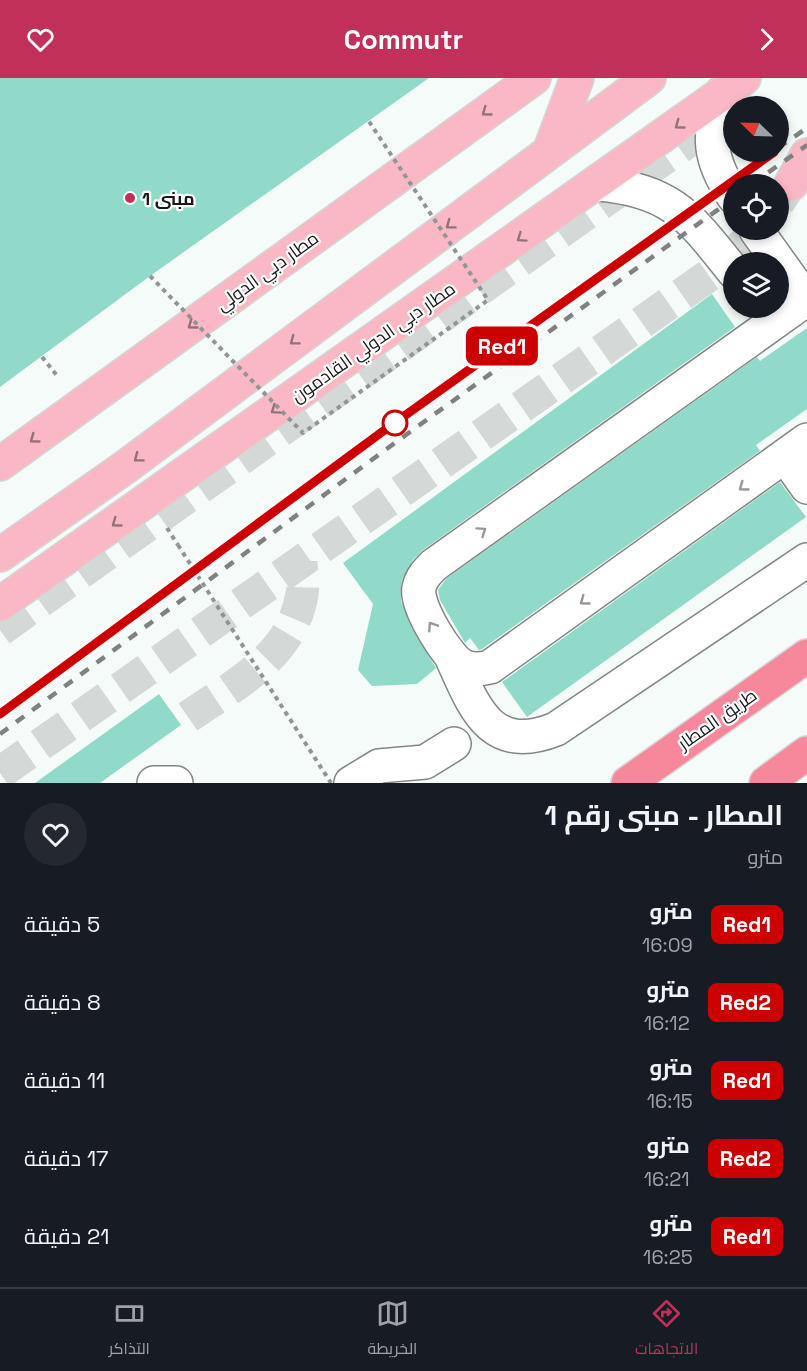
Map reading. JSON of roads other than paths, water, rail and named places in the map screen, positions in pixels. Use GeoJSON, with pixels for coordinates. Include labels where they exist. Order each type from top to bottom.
{"type":"FeatureCollection","features":[{"type":"Feature","properties":{"kind":"highway","name":"طريق المطار"},"geometry":{"type":"LineString","coordinates":[[628,783],[807,656]]}},
{"type":"Feature","properties":{"kind":"highway"},"geometry":{"type":"LineString","coordinates":[[766,783],[807,753]]}},
{"type":"Feature","properties":{"kind":"highway"},"geometry":{"type":"LineString","coordinates":[[793,783],[807,777]]}},
{"type":"Feature","properties":{"kind":"main road","name":"مطار دبي الدولي"},"geometry":{"type":"LineString","coordinates":[[0,464],[534,78]]}},
{"type":"Feature","properties":{"kind":"main road"},"geometry":{"type":"LineString","coordinates":[[540,157],[577,78]]}},
{"type":"Feature","properties":{"kind":"main road"},"geometry":{"type":"LineString","coordinates":[[0,555],[124,468],[649,78]]}},
{"type":"Feature","properties":{"kind":"main road","name":"مطار دبي الدولي القادمون"},"geometry":{"type":"LineString","coordinates":[[740,96],[771,78]]}},
{"type":"Feature","properties":{"kind":"main road","name":"مطار دبي الدولي القادمون"},"geometry":{"type":"LineString","coordinates":[[0,604],[598,184],[723,106]]}},
{"type":"Feature","properties":{"kind":"main road"},"geometry":{"type":"LineString","coordinates":[[791,184],[807,155]]}},
{"type":"Feature","properties":{"kind":"lane"},"geometry":{"type":"LineString","coordinates":[[723,109],[712,121],[712,149],[723,180]]}},
{"type":"Feature","properties":{"kind":"lane"},"geometry":{"type":"LineString","coordinates":[[598,184],[625,186],[675,206],[696,224],[723,258]]}},
{"type":"Feature","properties":{"kind":"lane"},"geometry":{"type":"LineString","coordinates":[[763,240],[807,300],[789,307]]}},
{"type":"Feature","properties":{"kind":"lane"},"geometry":{"type":"LineString","coordinates":[[764,318],[434,565],[423,576],[418,589],[420,604],[451,656],[480,715],[496,729],[515,736],[536,737],[556,729],[807,560]]}},
{"type":"Feature","properties":{"kind":"lane"},"geometry":{"type":"LineString","coordinates":[[451,656],[462,666],[476,670],[490,668],[796,448],[807,487]]}},
{"type":"Feature","properties":{"kind":"lane"},"geometry":{"type":"LineString","coordinates":[[351,783],[379,766],[432,773],[454,744]]}},
{"type":"Feature","properties":{"kind":"lane"},"geometry":{"type":"LineString","coordinates":[[154,783],[176,783]]}},
{"type":"Feature","properties":{"kind":"tunnel"},"geometry":{"type":"LineString","coordinates":[[0,630],[721,118]]}},
{"type":"Feature","properties":{"kind":"tunnel"},"geometry":{"type":"LineString","coordinates":[[0,773],[718,269],[748,240]]}},
{"type":"Feature","properties":{"kind":"tunnel"},"geometry":{"type":"LineString","coordinates":[[188,717],[243,680],[274,651],[287,635],[296,616],[302,594],[301,561]]}},
{"type":"Feature","properties":{"kind":"railway"},"geometry":{"type":"LineString","coordinates":[[789,140],[807,128]]}},
{"type":"Feature","properties":{"kind":"railway"},"geometry":{"type":"LineString","coordinates":[[766,174],[807,145]]}},
{"type":"Feature","properties":{"kind":"railway"},"geometry":{"type":"LineString","coordinates":[[0,714],[386,429],[760,162]]}},
{"type":"Feature","properties":{"kind":"railway"},"geometry":{"type":"LineString","coordinates":[[0,734],[396,442],[723,206]]}},
{"type":"Feature","properties":{"kind":"metro line","name":"Red1"},"geometry":{"type":"LineString","coordinates":[[0,714],[386,429],[760,162]]}},
{"type":"Feature","properties":{"kind":"place","name":"مبنى 1"},"geometry":{"type":"Point","coordinates":[130,198]}}]}
